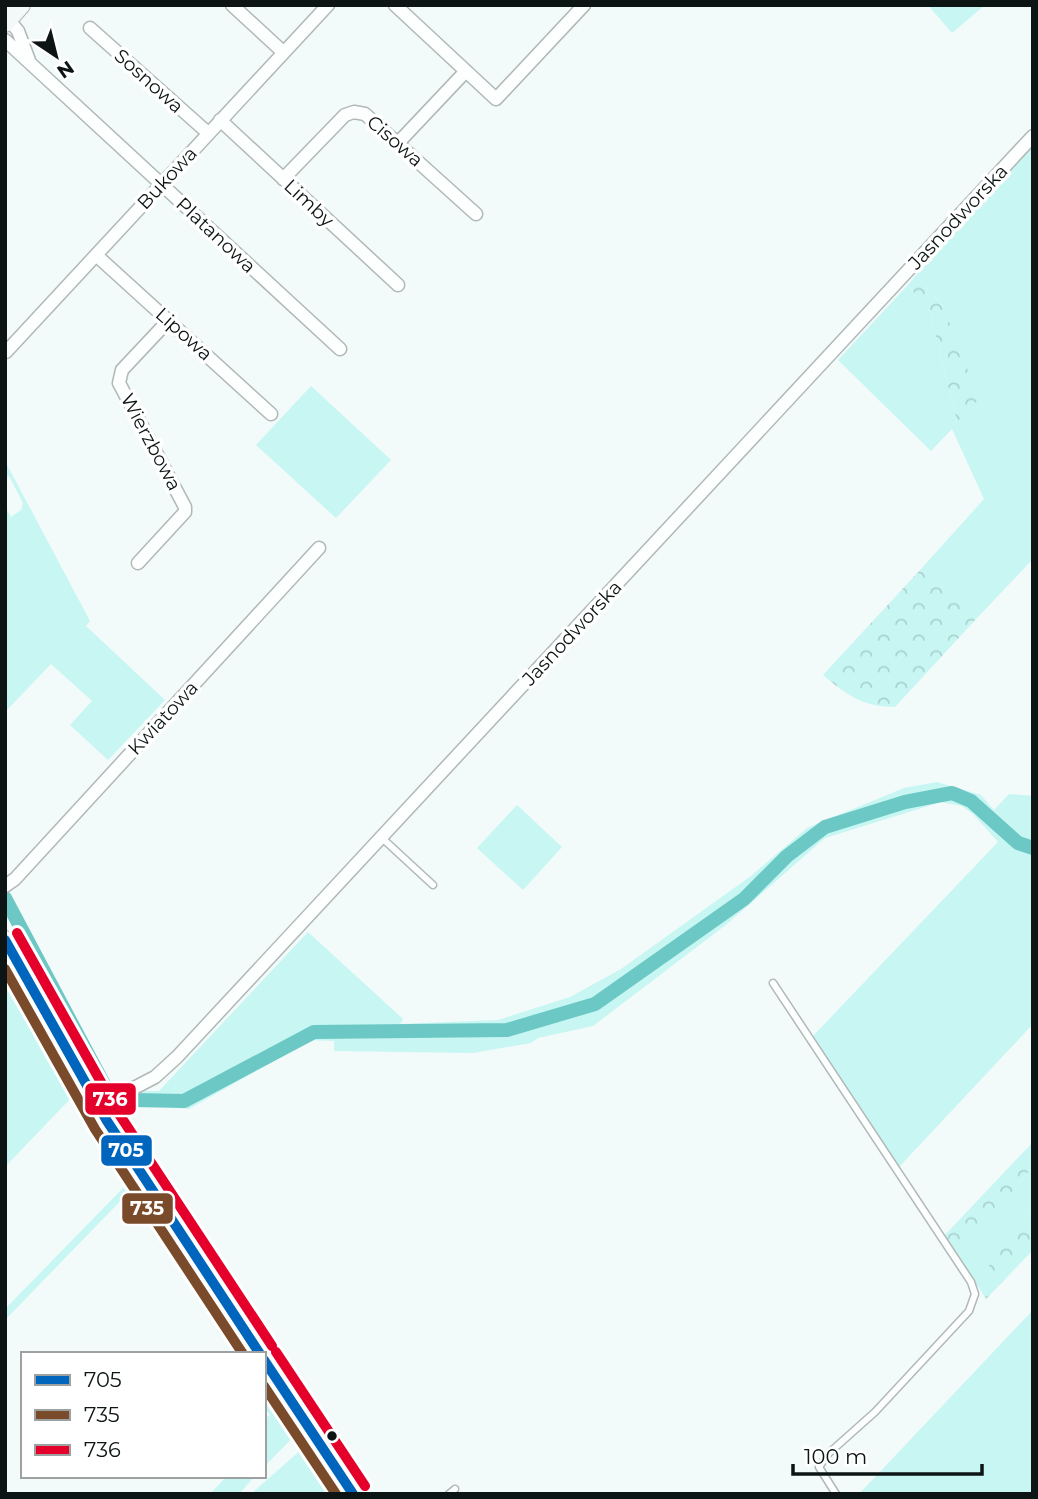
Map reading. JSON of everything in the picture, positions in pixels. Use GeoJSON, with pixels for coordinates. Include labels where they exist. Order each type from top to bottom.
{"type":"FeatureCollection","features":[{"type":"Feature","properties":{"kind":"main road"},"geometry":{"type":"LineString","coordinates":[[5,940],[107,1121],[259,1352]]}},
{"type":"Feature","properties":{"kind":"main road"},"geometry":{"type":"LineString","coordinates":[[266,1363],[353,1494]]}},
{"type":"Feature","properties":{"kind":"street"},"geometry":{"type":"LineString","coordinates":[[232,5],[283,52]]}},
{"type":"Feature","properties":{"kind":"street","name":"Bukowa"},"geometry":{"type":"LineString","coordinates":[[6,352],[328,5]]}},
{"type":"Feature","properties":{"kind":"street"},"geometry":{"type":"LineString","coordinates":[[394,5],[496,99],[584,5]]}},
{"type":"Feature","properties":{"kind":"street","name":"Platanowa"},"geometry":{"type":"LineString","coordinates":[[10,15],[19,30],[30,64]]}},
{"type":"Feature","properties":{"kind":"street","name":"Sosnowa"},"geometry":{"type":"LineString","coordinates":[[90,28],[208,133]]}},
{"type":"Feature","properties":{"kind":"street","name":"Platanowa"},"geometry":{"type":"LineString","coordinates":[[5,40],[340,349]]}},
{"type":"Feature","properties":{"kind":"street"},"geometry":{"type":"LineString","coordinates":[[398,143],[466,71]]}},
{"type":"Feature","properties":{"kind":"street","name":"Cisowa"},"geometry":{"type":"LineString","coordinates":[[283,179],[335,123],[354,112],[372,118],[476,214]]}},
{"type":"Feature","properties":{"kind":"street","name":"Limby"},"geometry":{"type":"LineString","coordinates":[[220,120],[398,285]]}},
{"type":"Feature","properties":{"kind":"street","name":"Jasnodworska"},"geometry":{"type":"LineString","coordinates":[[107,1121],[119,1111],[132,1089],[155,1077],[177,1057],[1033,136]]}},
{"type":"Feature","properties":{"kind":"street","name":"Lipowa"},"geometry":{"type":"LineString","coordinates":[[96,255],[271,414]]}},
{"type":"Feature","properties":{"kind":"street","name":"Wierzbowa"},"geometry":{"type":"LineString","coordinates":[[138,563],[185,512],[185,507],[119,383],[122,370],[168,321]]}},
{"type":"Feature","properties":{"kind":"street","name":"Kwiatowa"},"geometry":{"type":"LineString","coordinates":[[5,886],[15,879],[319,548]]}},
{"type":"Feature","properties":{"kind":"lane"},"geometry":{"type":"LineString","coordinates":[[382,838],[433,885]]}},
{"type":"Feature","properties":{"kind":"lane"},"geometry":{"type":"LineString","coordinates":[[772,983],[971,1282],[975,1294],[969,1311],[875,1412],[829,1453],[819,1467],[836,1494]]}},
{"type":"Feature","properties":{"kind":"green space"},"geometry":{"type":"Polygon","coordinates":[[[928,5],[985,5],[952,33],[928,5]]]}},
{"type":"Feature","properties":{"kind":"green space"},"geometry":{"type":"Polygon","coordinates":[[[1033,143],[1033,559],[977,618],[921,569],[984,499],[952,429],[931,451],[838,360],[908,285],[930,312],[957,422],[978,399],[943,306],[916,275],[1033,143]]]}},
{"type":"Feature","properties":{"kind":"green space"},"geometry":{"type":"Polygon","coordinates":[[[916,275],[943,306],[979,399],[957,422],[930,312],[908,285],[916,275]]]}},
{"type":"Feature","properties":{"kind":"green space"},"geometry":{"type":"Polygon","coordinates":[[[311,386],[391,460],[336,518],[256,445],[311,386]]]}},
{"type":"Feature","properties":{"kind":"green space"},"geometry":{"type":"Polygon","coordinates":[[[5,461],[90,621],[86,626],[165,700],[108,760],[70,725],[92,701],[51,664],[5,712],[5,507],[11,517],[21,510],[23,503],[9,476],[5,477],[5,461]]]}},
{"type":"Feature","properties":{"kind":"green space"},"geometry":{"type":"Polygon","coordinates":[[[921,569],[977,618],[895,707],[864,702],[823,675],[921,569]]]}},
{"type":"Feature","properties":{"kind":"green space"},"geometry":{"type":"Polygon","coordinates":[[[937,782],[981,795],[994,810],[1009,794],[1033,796],[1033,1024],[899,1167],[813,1036],[998,842],[973,814],[962,806],[941,802],[825,838],[727,924],[593,1026],[538,1038],[531,1043],[473,1053],[334,1051],[334,1041],[311,1040],[189,1109],[129,1103],[139,1091],[159,1091],[308,932],[403,1019],[400,1024],[498,1020],[570,997],[621,969],[751,876],[807,828],[904,788],[937,782]]]}},
{"type":"Feature","properties":{"kind":"green space"},"geometry":{"type":"Polygon","coordinates":[[[517,805],[562,847],[523,890],[477,848],[517,805]]]}},
{"type":"Feature","properties":{"kind":"green space"},"geometry":{"type":"Polygon","coordinates":[[[7,990],[72,1097],[5,1167],[5,993],[7,990]]]}},
{"type":"Feature","properties":{"kind":"green space"},"geometry":{"type":"Polygon","coordinates":[[[1033,1142],[1033,1166],[960,1259],[944,1236],[1033,1142]]]}},
{"type":"Feature","properties":{"kind":"green space"},"geometry":{"type":"Polygon","coordinates":[[[1033,1166],[1033,1206],[976,1283],[960,1259],[1033,1166]]]}},
{"type":"Feature","properties":{"kind":"green space"},"geometry":{"type":"Polygon","coordinates":[[[127,1184],[131,1190],[5,1320],[5,1309],[127,1184]]]}},
{"type":"Feature","properties":{"kind":"green space"},"geometry":{"type":"Polygon","coordinates":[[[1033,1206],[1033,1250],[986,1299],[976,1283],[1033,1206]]]}},
{"type":"Feature","properties":{"kind":"green space"},"geometry":{"type":"Polygon","coordinates":[[[1033,1310],[1033,1494],[859,1494],[1033,1310]]]}},
{"type":"Feature","properties":{"kind":"green space"},"geometry":{"type":"Polygon","coordinates":[[[266,1395],[294,1436],[266,1465],[266,1418],[270,1415],[266,1410],[266,1395]]]}},
{"type":"Feature","properties":{"kind":"green space"},"geometry":{"type":"Polygon","coordinates":[[[302,1449],[332,1494],[251,1494],[302,1449]]]}},
{"type":"Feature","properties":{"kind":"green space"},"geometry":{"type":"Polygon","coordinates":[[[225,1478],[253,1478],[239,1494],[210,1494],[225,1478]]]}},
{"type":"Feature","properties":{"kind":"waterway"},"geometry":{"type":"LineString","coordinates":[[133,1100],[184,1101],[314,1032],[507,1030],[595,1004],[744,899],[787,856],[825,827],[905,802],[952,793],[971,801],[1018,843],[1033,848]]}},
{"type":"Feature","properties":{"kind":"waterway"},"geometry":{"type":"LineString","coordinates":[[5,898],[107,1090],[118,1095]]}},
{"type":"Feature","properties":{"kind":"transit line","name":"736"},"geometry":{"type":"LineString","coordinates":[[17,933],[119,1114],[272,1346]]}},
{"type":"Feature","properties":{"kind":"transit line","name":"705"},"geometry":{"type":"LineString","coordinates":[[5,940],[107,1121],[259,1352]]}},
{"type":"Feature","properties":{"kind":"transit line","name":"735"},"geometry":{"type":"LineString","coordinates":[[5,969],[95,1129],[242,1352]]}},
{"type":"Feature","properties":{"kind":"transit line","name":"736"},"geometry":{"type":"LineString","coordinates":[[276,1352],[365,1486]]}},
{"type":"Feature","properties":{"kind":"transit line","name":"705"},"geometry":{"type":"LineString","coordinates":[[266,1363],[353,1494]]}},
{"type":"Feature","properties":{"kind":"transit line","name":"735"},"geometry":{"type":"LineString","coordinates":[[266,1389],[336,1494]]}}]}
